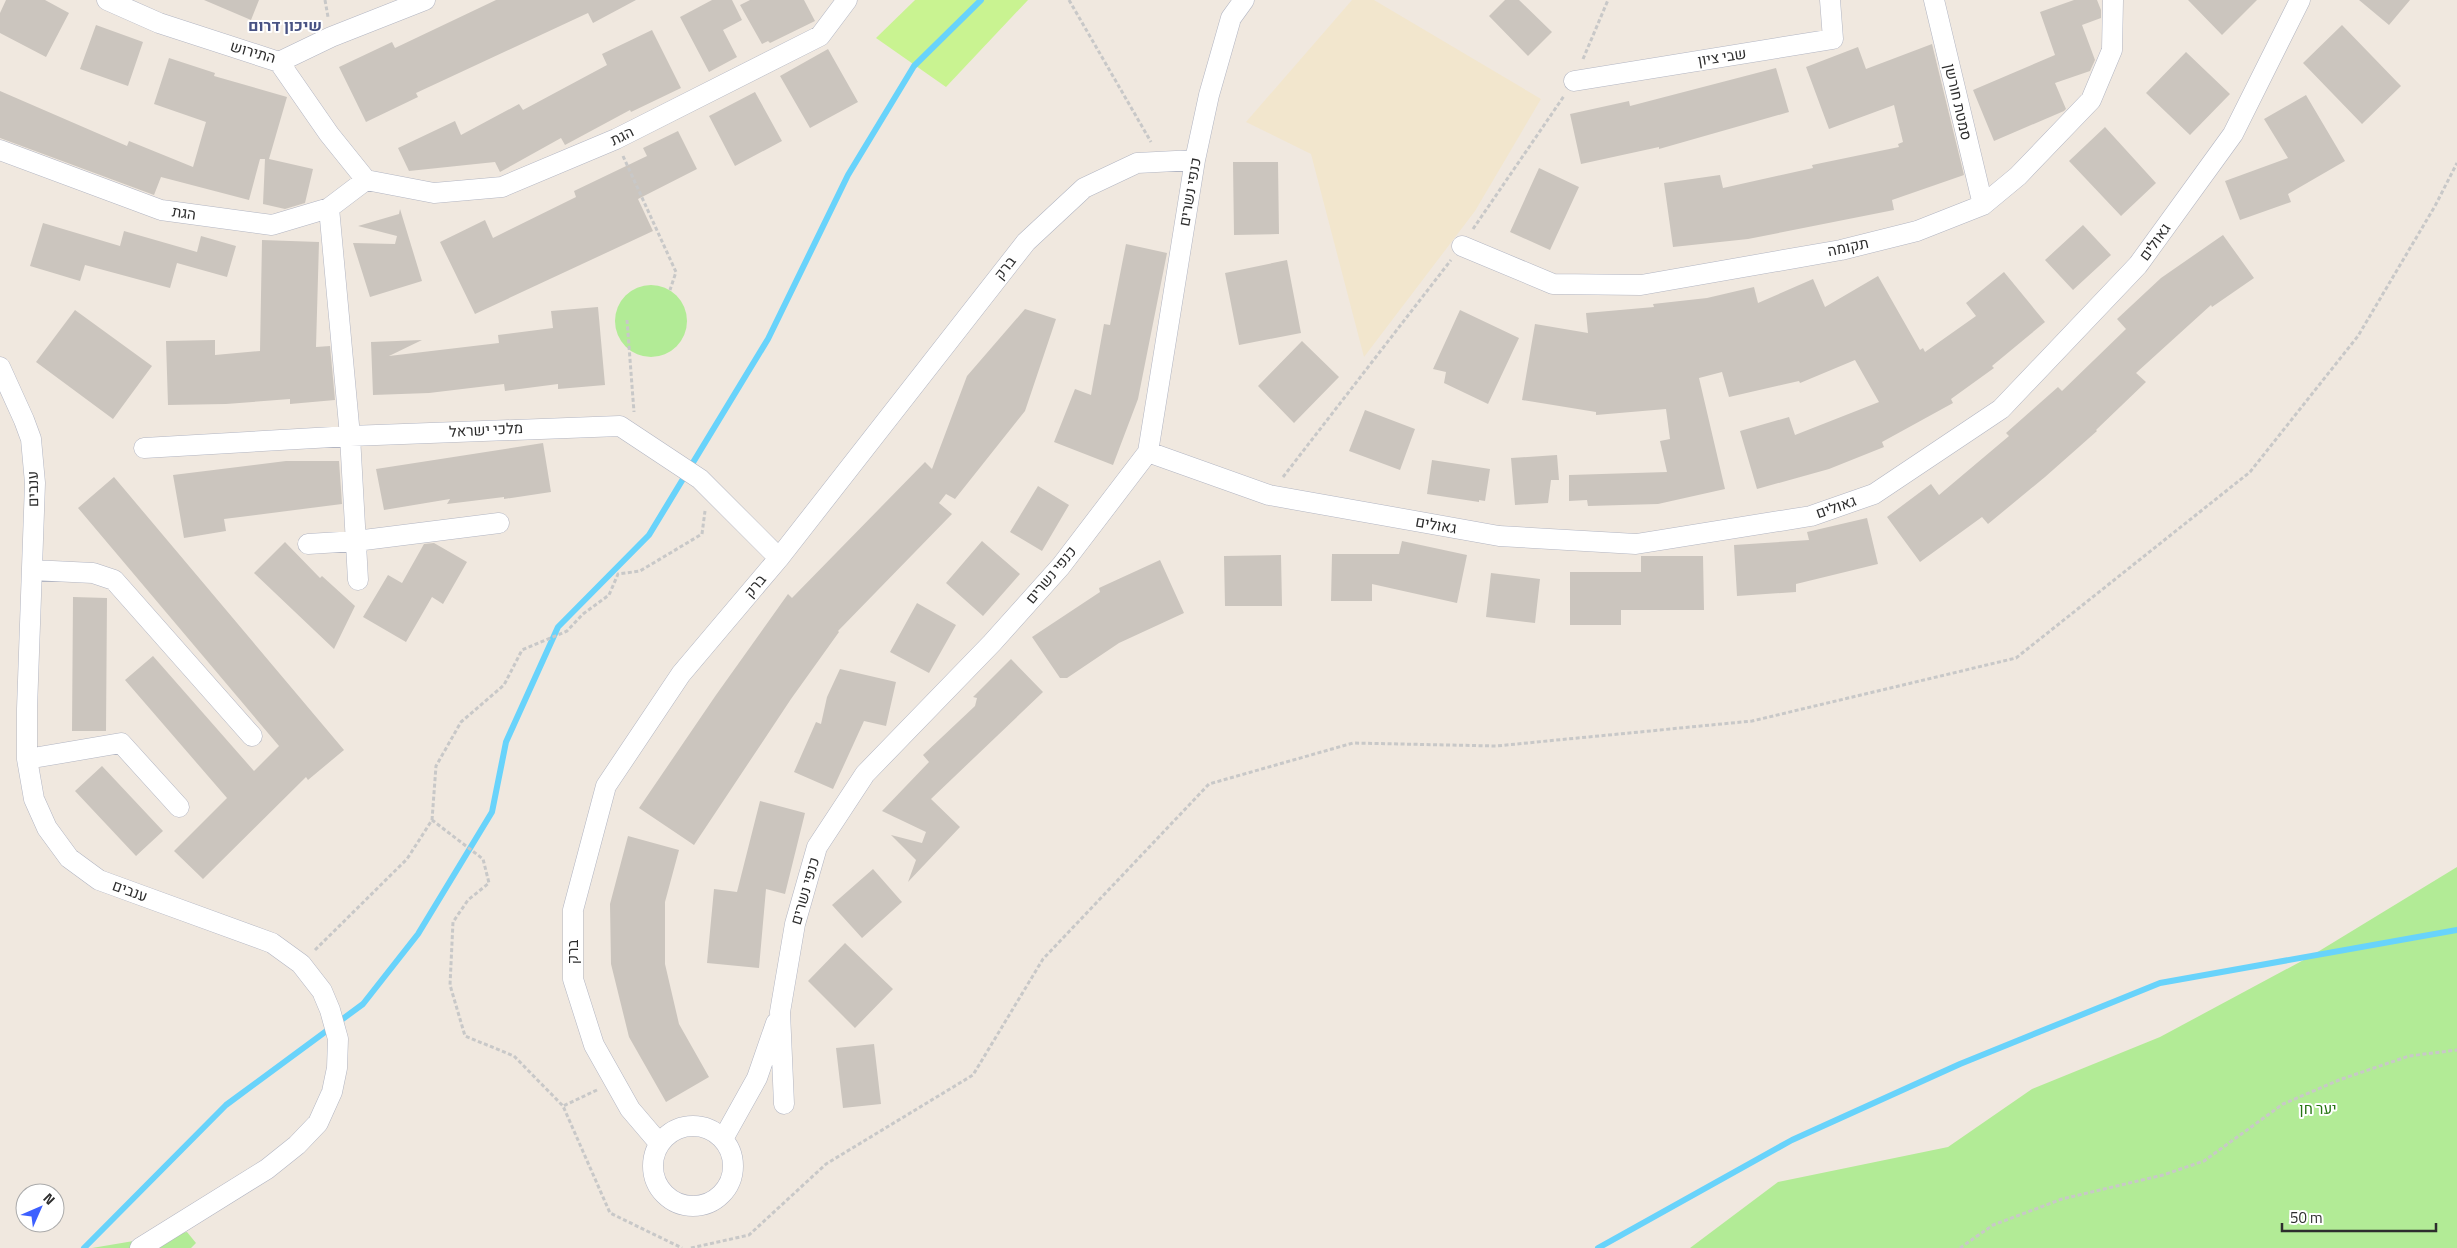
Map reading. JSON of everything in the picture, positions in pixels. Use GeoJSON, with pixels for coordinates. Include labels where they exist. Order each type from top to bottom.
{"type":"FeatureCollection","features":[{"type":"Feature","properties":{"kind":"street","name":"התירוש"},"geometry":{"type":"LineString","coordinates":[[107,0],[159,22],[279,62],[331,37],[425,0]]}},
{"type":"Feature","properties":{"kind":"street","name":"הגת"},"geometry":{"type":"LineString","coordinates":[[0,150],[161,210],[272,224],[328,208],[366,180],[434,193],[502,187],[616,139],[820,36],[848,0]]}},
{"type":"Feature","properties":{"kind":"street","name":"כנפי נשרים"},"geometry":{"type":"LineString","coordinates":[[784,1104],[780,1012],[795,924],[817,847],[865,774],[992,643],[1061,566],[1148,452],[1195,160],[1217,62],[1231,18],[1244,0]]}},
{"type":"Feature","properties":{"kind":"street","name":"שבי ציון"},"geometry":{"type":"LineString","coordinates":[[1574,81],[1833,39],[1830,0]]}},
{"type":"Feature","properties":{"kind":"street","name":"סמטת חורשן"},"geometry":{"type":"LineString","coordinates":[[1934,0],[1982,204]]}},
{"type":"Feature","properties":{"kind":"street","name":"תקומה"},"geometry":{"type":"LineString","coordinates":[[1462,246],[1553,284],[1641,285],[1841,250],[1917,231],[1982,204],[2018,176],[2091,100],[2112,50],[2113,0]]}},
{"type":"Feature","properties":{"kind":"street","name":"גאולים"},"geometry":{"type":"LineString","coordinates":[[1148,452],[1269,495],[1499,536],[1636,544],[1811,516],[1874,494],[2001,409],[2138,265],[2233,134],[2300,0]]}},
{"type":"Feature","properties":{"kind":"street"},"geometry":{"type":"LineString","coordinates":[[279,62],[329,134],[366,180]]}},
{"type":"Feature","properties":{"kind":"street","name":"ברק"},"geometry":{"type":"LineString","coordinates":[[660,1143],[630,1109],[594,1045],[573,979],[573,910],[606,786],[681,674],[779,558],[1026,242],[1084,188],[1137,163],[1195,160]]}},
{"type":"Feature","properties":{"kind":"street"},"geometry":{"type":"LineString","coordinates":[[328,208],[350,436],[358,580]]}},
{"type":"Feature","properties":{"kind":"street","name":"ענבים"},"geometry":{"type":"LineString","coordinates":[[0,367],[24,420],[30,439],[35,483],[27,759],[34,799],[44,820],[69,858],[98,880],[272,943],[301,964],[322,991],[330,1010],[338,1039],[337,1068],[332,1092],[318,1123],[297,1145],[267,1169],[140,1248]]}},
{"type":"Feature","properties":{"kind":"street","name":"מלכי ישראל"},"geometry":{"type":"LineString","coordinates":[[144,448],[350,436],[620,426],[700,479],[779,558]]}},
{"type":"Feature","properties":{"kind":"street"},"geometry":{"type":"LineString","coordinates":[[308,544],[356,541],[499,523]]}},
{"type":"Feature","properties":{"kind":"street"},"geometry":{"type":"LineString","coordinates":[[32,570],[93,573],[114,580],[252,736]]}},
{"type":"Feature","properties":{"kind":"street"},"geometry":{"type":"LineString","coordinates":[[27,759],[121,743],[179,807]]}},
{"type":"Feature","properties":{"kind":"street"},"geometry":{"type":"LineString","coordinates":[[723,1139],[757,1078],[780,1012]]}},
{"type":"Feature","properties":{"kind":"street"},"geometry":{"type":"LineString","coordinates":[[702,1127],[723,1139],[730,1151],[734,1165],[729,1185],[715,1200],[702,1206],[688,1207],[675,1203],[664,1195],[656,1183],[652,1169],[654,1156],[660,1143],[668,1134],[678,1128],[702,1127]]}},
{"type":"Feature","properties":{"kind":"path"},"geometry":{"type":"LineString","coordinates":[[1069,0],[1152,143]]}},
{"type":"Feature","properties":{"kind":"path"},"geometry":{"type":"LineString","coordinates":[[616,139],[676,272],[670,290]]}},
{"type":"Feature","properties":{"kind":"path"},"geometry":{"type":"LineString","coordinates":[[692,1248],[749,1235],[826,1164],[973,1075],[1043,959],[1209,784],[1353,743],[1496,746],[1752,721],[2016,658],[2250,472],[2358,336],[2435,206],[2457,163]]}},
{"type":"Feature","properties":{"kind":"path"},"geometry":{"type":"LineString","coordinates":[[627,320],[636,435]]}},
{"type":"Feature","properties":{"kind":"path"},"geometry":{"type":"LineString","coordinates":[[301,964],[407,859],[432,820],[436,766],[461,722],[504,685],[522,650],[567,631],[583,614],[609,595],[618,574],[640,570],[702,534],[706,509]]}},
{"type":"Feature","properties":{"kind":"path"},"geometry":{"type":"LineString","coordinates":[[432,820],[483,859],[489,882],[468,900],[452,922],[450,984],[465,1036],[514,1056],[563,1106],[610,1213],[682,1248]]}},
{"type":"Feature","properties":{"kind":"path"},"geometry":{"type":"LineString","coordinates":[[1960,1248],[1993,1225],[2062,1199],[2163,1175],[2204,1160],[2283,1104],[2339,1080],[2409,1056],[2457,1050]]}},
{"type":"Feature","properties":{"kind":"path"},"geometry":{"type":"LineString","coordinates":[[563,1106],[615,1082]]}},
{"type":"Feature","properties":{"kind":"shaded area"},"geometry":{"type":"Polygon","coordinates":[[[1352,0],[1374,0],[1541,99],[1475,211],[1364,357],[1311,154],[1246,122],[1352,0]]]}},
{"type":"Feature","properties":{"kind":"green space"},"geometry":{"type":"Polygon","coordinates":[[[915,0],[1028,0],[946,87],[876,38],[915,0]]]}},
{"type":"Feature","properties":{"kind":"green space"},"geometry":{"type":"Polygon","coordinates":[[[651,285],[671,291],[681,301],[687,321],[681,341],[671,351],[651,357],[631,351],[621,341],[615,321],[621,301],[631,291],[651,285]]]}},
{"type":"Feature","properties":{"kind":"green space","name":"יער חן"},"geometry":{"type":"Polygon","coordinates":[[[2457,867],[2457,1248],[1690,1248],[1778,1182],[1948,1147],[2032,1089],[2160,1037],[2311,956],[2457,867]]]}},
{"type":"Feature","properties":{"kind":"green space"},"geometry":{"type":"Polygon","coordinates":[[[187,1232],[196,1243],[191,1248],[92,1248],[187,1232]]]}},
{"type":"Feature","properties":{"kind":"building"},"geometry":{"type":"Polygon","coordinates":[[[6,0],[45,0],[69,13],[46,57],[0,33],[0,13],[6,0]]]}},
{"type":"Feature","properties":{"kind":"building"},"geometry":{"type":"Polygon","coordinates":[[[204,0],[259,0],[251,20],[204,0]]]}},
{"type":"Feature","properties":{"kind":"building"},"geometry":{"type":"Polygon","coordinates":[[[496,0],[636,0],[593,23],[588,13],[416,93],[418,97],[366,122],[339,67],[392,42],[395,48],[496,0]]]}},
{"type":"Feature","properties":{"kind":"building"},"geometry":{"type":"Polygon","coordinates":[[[712,0],[732,0],[742,20],[723,30],[737,57],[709,72],[680,17],[712,0]]]}},
{"type":"Feature","properties":{"kind":"building"},"geometry":{"type":"Polygon","coordinates":[[[750,0],[804,0],[815,21],[770,43],[768,41],[762,44],[740,5],[750,0]]]}},
{"type":"Feature","properties":{"kind":"building"},"geometry":{"type":"Polygon","coordinates":[[[1505,0],[1519,0],[1552,32],[1528,56],[1489,16],[1505,0]]]}},
{"type":"Feature","properties":{"kind":"building"},"geometry":{"type":"Polygon","coordinates":[[[2074,0],[2097,0],[2101,10],[2101,18],[2082,25],[2095,60],[2090,71],[2055,83],[2066,109],[2064,111],[1994,141],[1973,90],[2055,55],[2040,12],[2074,0]]]}},
{"type":"Feature","properties":{"kind":"building"},"geometry":{"type":"Polygon","coordinates":[[[2188,0],[2257,0],[2222,35],[2188,0]]]}},
{"type":"Feature","properties":{"kind":"building"},"geometry":{"type":"Polygon","coordinates":[[[2359,0],[2410,0],[2389,25],[2359,0]]]}},
{"type":"Feature","properties":{"kind":"building"},"geometry":{"type":"Polygon","coordinates":[[[96,25],[143,42],[128,86],[80,69],[96,25]]]}},
{"type":"Feature","properties":{"kind":"building"},"geometry":{"type":"Polygon","coordinates":[[[2342,25],[2401,86],[2362,124],[2303,63],[2342,25]]]}},
{"type":"Feature","properties":{"kind":"building"},"geometry":{"type":"Polygon","coordinates":[[[652,30],[681,88],[631,112],[630,110],[565,145],[561,138],[500,172],[495,162],[409,171],[398,148],[455,121],[461,135],[519,104],[523,110],[607,65],[602,54],[652,30]]]}},
{"type":"Feature","properties":{"kind":"building"},"geometry":{"type":"Polygon","coordinates":[[[1932,44],[1964,175],[1892,200],[1894,210],[1748,239],[1673,247],[1664,183],[1720,175],[1723,188],[1813,168],[1812,165],[1899,147],[1898,144],[1903,142],[1894,105],[1829,129],[1806,67],[1858,47],[1866,69],[1932,44]]]}},
{"type":"Feature","properties":{"kind":"building"},"geometry":{"type":"Polygon","coordinates":[[[828,49],[858,102],[810,128],[780,76],[828,49]]]}},
{"type":"Feature","properties":{"kind":"building"},"geometry":{"type":"Polygon","coordinates":[[[2186,52],[2230,94],[2190,135],[2146,93],[2186,52]]]}},
{"type":"Feature","properties":{"kind":"building"},"geometry":{"type":"Polygon","coordinates":[[[169,58],[215,73],[214,76],[287,97],[269,159],[313,169],[305,203],[285,209],[263,204],[265,159],[260,159],[249,200],[161,177],[154,195],[0,138],[0,91],[127,146],[129,141],[193,167],[206,122],[154,104],[169,58]]]}},
{"type":"Feature","properties":{"kind":"building"},"geometry":{"type":"Polygon","coordinates":[[[1776,68],[1789,112],[1659,149],[1659,147],[1581,164],[1570,114],[1629,101],[1630,106],[1776,68]]]}},
{"type":"Feature","properties":{"kind":"building"},"geometry":{"type":"Polygon","coordinates":[[[755,92],[782,141],[735,166],[709,116],[755,92]]]}},
{"type":"Feature","properties":{"kind":"building"},"geometry":{"type":"Polygon","coordinates":[[[2306,95],[2345,161],[2288,194],[2291,202],[2240,220],[2225,181],[2288,158],[2264,119],[2306,95]]]}},
{"type":"Feature","properties":{"kind":"building"},"geometry":{"type":"Polygon","coordinates":[[[2105,127],[2156,183],[2121,216],[2069,161],[2105,127]]]}},
{"type":"Feature","properties":{"kind":"building"},"geometry":{"type":"Polygon","coordinates":[[[678,131],[697,169],[638,199],[653,231],[475,314],[440,242],[485,220],[493,238],[576,197],[574,191],[647,156],[643,148],[678,131]]]}},
{"type":"Feature","properties":{"kind":"building"},"geometry":{"type":"Polygon","coordinates":[[[1233,162],[1278,162],[1279,234],[1234,235],[1233,162]]]}},
{"type":"Feature","properties":{"kind":"building"},"geometry":{"type":"Polygon","coordinates":[[[1539,168],[1579,187],[1550,250],[1510,232],[1539,168]]]}},
{"type":"Feature","properties":{"kind":"building"},"geometry":{"type":"Polygon","coordinates":[[[400,209],[422,281],[370,297],[353,243],[395,244],[397,236],[358,226],[399,214],[400,209]]]}},
{"type":"Feature","properties":{"kind":"building"},"geometry":{"type":"Polygon","coordinates":[[[43,223],[120,246],[124,231],[197,252],[201,236],[236,246],[227,277],[177,263],[170,288],[85,265],[80,281],[30,266],[43,223]]]}},
{"type":"Feature","properties":{"kind":"building"},"geometry":{"type":"Polygon","coordinates":[[[2083,225],[2111,255],[2073,290],[2045,260],[2083,225]]]}},
{"type":"Feature","properties":{"kind":"building"},"geometry":{"type":"Polygon","coordinates":[[[2223,235],[2254,278],[2212,307],[2211,305],[2136,373],[2146,382],[2097,431],[2045,477],[1988,524],[1982,517],[1920,562],[1887,517],[1931,484],[1939,495],[2009,436],[2006,433],[2058,387],[2062,391],[2126,329],[2117,319],[2161,278],[2223,235]]]}},
{"type":"Feature","properties":{"kind":"building"},"geometry":{"type":"Polygon","coordinates":[[[262,240],[319,242],[316,347],[330,346],[335,400],[290,404],[290,399],[226,404],[168,405],[166,341],[215,340],[215,355],[260,351],[262,240]]]}},
{"type":"Feature","properties":{"kind":"building"},"geometry":{"type":"Polygon","coordinates":[[[1126,244],[1167,253],[1138,399],[1113,465],[1054,442],[1075,389],[1091,395],[1104,324],[1110,325],[1126,244]]]}},
{"type":"Feature","properties":{"kind":"building"},"geometry":{"type":"Polygon","coordinates":[[[1287,260],[1301,333],[1239,345],[1225,273],[1287,260]]]}},
{"type":"Feature","properties":{"kind":"building"},"geometry":{"type":"Polygon","coordinates":[[[2004,272],[2045,322],[1992,366],[1994,368],[1951,399],[1953,403],[1882,442],[1884,447],[1829,469],[1757,489],[1740,431],[1789,417],[1795,435],[1879,402],[1855,360],[1800,383],[1799,381],[1729,397],[1722,372],[1699,378],[1725,489],[1658,504],[1588,506],[1587,500],[1569,501],[1569,475],[1667,472],[1660,441],[1670,439],[1666,409],[1596,415],[1596,412],[1522,400],[1535,324],[1588,333],[1586,313],[1654,307],[1653,304],[1707,298],[1754,287],[1758,303],[1813,279],[1825,307],[1878,276],[1920,350],[1923,348],[1925,352],[1976,316],[1966,303],[2004,272]]]}},
{"type":"Feature","properties":{"kind":"building"},"geometry":{"type":"Polygon","coordinates":[[[598,307],[605,385],[558,389],[558,384],[505,391],[504,384],[429,393],[373,395],[371,342],[422,340],[389,356],[499,343],[498,335],[553,328],[551,311],[598,307]]]}},
{"type":"Feature","properties":{"kind":"building"},"geometry":{"type":"Polygon","coordinates":[[[1025,309],[1056,319],[1025,411],[955,499],[946,494],[939,503],[952,514],[838,631],[694,845],[639,808],[788,594],[792,598],[925,462],[932,469],[967,376],[1025,309]]]}},
{"type":"Feature","properties":{"kind":"building"},"geometry":{"type":"Polygon","coordinates":[[[75,310],[152,366],[113,419],[36,362],[75,310]]]}},
{"type":"Feature","properties":{"kind":"building"},"geometry":{"type":"Polygon","coordinates":[[[1460,310],[1519,338],[1488,404],[1444,383],[1446,372],[1433,369],[1460,310]]]}},
{"type":"Feature","properties":{"kind":"building"},"geometry":{"type":"Polygon","coordinates":[[[1302,341],[1339,377],[1294,423],[1258,386],[1302,341]]]}},
{"type":"Feature","properties":{"kind":"building"},"geometry":{"type":"Polygon","coordinates":[[[1365,410],[1415,429],[1400,470],[1349,451],[1365,410]]]}},
{"type":"Feature","properties":{"kind":"building"},"geometry":{"type":"Polygon","coordinates":[[[543,443],[551,492],[504,499],[504,497],[447,504],[450,499],[384,510],[376,469],[543,443]]]}},
{"type":"Feature","properties":{"kind":"building"},"geometry":{"type":"Polygon","coordinates":[[[1557,455],[1559,480],[1551,480],[1548,503],[1515,505],[1511,458],[1557,455]]]}},
{"type":"Feature","properties":{"kind":"building"},"geometry":{"type":"Polygon","coordinates":[[[1432,460],[1490,469],[1485,501],[1479,500],[1479,502],[1427,494],[1432,460]]]}},
{"type":"Feature","properties":{"kind":"building"},"geometry":{"type":"Polygon","coordinates":[[[286,461],[339,461],[342,504],[224,519],[226,531],[184,538],[173,475],[286,461]]]}},
{"type":"Feature","properties":{"kind":"building"},"geometry":{"type":"Polygon","coordinates":[[[114,477],[344,750],[308,780],[306,777],[203,879],[174,851],[227,798],[125,680],[153,656],[254,771],[279,746],[78,508],[114,477]]]}},
{"type":"Feature","properties":{"kind":"building"},"geometry":{"type":"Polygon","coordinates":[[[1038,486],[1069,505],[1042,551],[1010,532],[1038,486]]]}},
{"type":"Feature","properties":{"kind":"building"},"geometry":{"type":"Polygon","coordinates":[[[1867,518],[1878,564],[1796,584],[1796,592],[1737,596],[1734,545],[1809,540],[1807,532],[1867,518]]]}},
{"type":"Feature","properties":{"kind":"building"},"geometry":{"type":"Polygon","coordinates":[[[982,541],[1020,574],[983,616],[946,583],[982,541]]]}},
{"type":"Feature","properties":{"kind":"building"},"geometry":{"type":"Polygon","coordinates":[[[1402,541],[1467,555],[1457,603],[1372,584],[1372,601],[1331,601],[1332,554],[1399,554],[1402,541]]]}},
{"type":"Feature","properties":{"kind":"building"},"geometry":{"type":"Polygon","coordinates":[[[285,542],[320,578],[322,576],[355,606],[334,649],[254,573],[285,542]]]}},
{"type":"Feature","properties":{"kind":"building"},"geometry":{"type":"Polygon","coordinates":[[[434,543],[467,562],[443,604],[432,597],[406,642],[363,617],[388,575],[402,583],[424,544],[434,543]]]}},
{"type":"Feature","properties":{"kind":"building"},"geometry":{"type":"Polygon","coordinates":[[[1281,555],[1282,606],[1225,606],[1224,556],[1281,555]]]}},
{"type":"Feature","properties":{"kind":"building"},"geometry":{"type":"Polygon","coordinates":[[[1641,556],[1703,556],[1704,610],[1621,610],[1621,625],[1570,625],[1570,572],[1641,572],[1641,556]]]}},
{"type":"Feature","properties":{"kind":"building"},"geometry":{"type":"Polygon","coordinates":[[[1160,560],[1184,613],[1119,643],[1067,678],[1060,678],[1032,637],[1100,592],[1099,588],[1160,560]]]}},
{"type":"Feature","properties":{"kind":"building"},"geometry":{"type":"Polygon","coordinates":[[[1491,573],[1540,579],[1535,623],[1486,617],[1491,573]]]}},
{"type":"Feature","properties":{"kind":"building"},"geometry":{"type":"Polygon","coordinates":[[[73,597],[107,598],[106,731],[72,731],[73,597]]]}},
{"type":"Feature","properties":{"kind":"building"},"geometry":{"type":"Polygon","coordinates":[[[917,603],[956,625],[929,673],[890,652],[917,603]]]}},
{"type":"Feature","properties":{"kind":"building"},"geometry":{"type":"Polygon","coordinates":[[[1011,659],[1043,692],[931,799],[960,827],[908,882],[916,860],[891,835],[922,843],[926,832],[882,811],[929,762],[923,755],[975,706],[977,698],[973,697],[1011,659]]]}},
{"type":"Feature","properties":{"kind":"building"},"geometry":{"type":"Polygon","coordinates":[[[840,669],[896,682],[886,726],[864,721],[833,789],[794,772],[816,722],[821,724],[827,697],[840,669]]]}},
{"type":"Feature","properties":{"kind":"building"},"geometry":{"type":"Polygon","coordinates":[[[102,766],[163,831],[136,856],[75,791],[102,766]]]}},
{"type":"Feature","properties":{"kind":"building"},"geometry":{"type":"Polygon","coordinates":[[[760,801],[805,813],[785,894],[766,889],[759,968],[707,963],[714,889],[737,892],[760,801]]]}},
{"type":"Feature","properties":{"kind":"building"},"geometry":{"type":"Polygon","coordinates":[[[628,836],[679,850],[665,902],[665,964],[679,1024],[709,1077],[666,1102],[629,1037],[611,964],[610,904],[628,836]]]}},
{"type":"Feature","properties":{"kind":"building"},"geometry":{"type":"Polygon","coordinates":[[[873,869],[902,902],[862,938],[832,905],[873,869]]]}},
{"type":"Feature","properties":{"kind":"building"},"geometry":{"type":"Polygon","coordinates":[[[845,943],[893,989],[855,1028],[808,981],[845,943]]]}},
{"type":"Feature","properties":{"kind":"building"},"geometry":{"type":"Polygon","coordinates":[[[874,1044],[881,1104],[843,1108],[836,1048],[874,1044]]]}},
{"type":"Feature","properties":{"kind":"waterway"},"geometry":{"type":"LineString","coordinates":[[84,1248],[226,1105],[363,1004],[418,934],[492,812],[506,742],[558,627],[649,535],[768,339],[848,175],[914,66],[981,0]]}},
{"type":"Feature","properties":{"kind":"waterway"},"geometry":{"type":"LineString","coordinates":[[1598,1248],[1792,1140],[1960,1064],[2160,983],[2457,930]]}},
{"type":"Feature","properties":{"kind":"district","name":"שיכון דרום"},"geometry":{"type":"Point","coordinates":[285,25]}}]}
